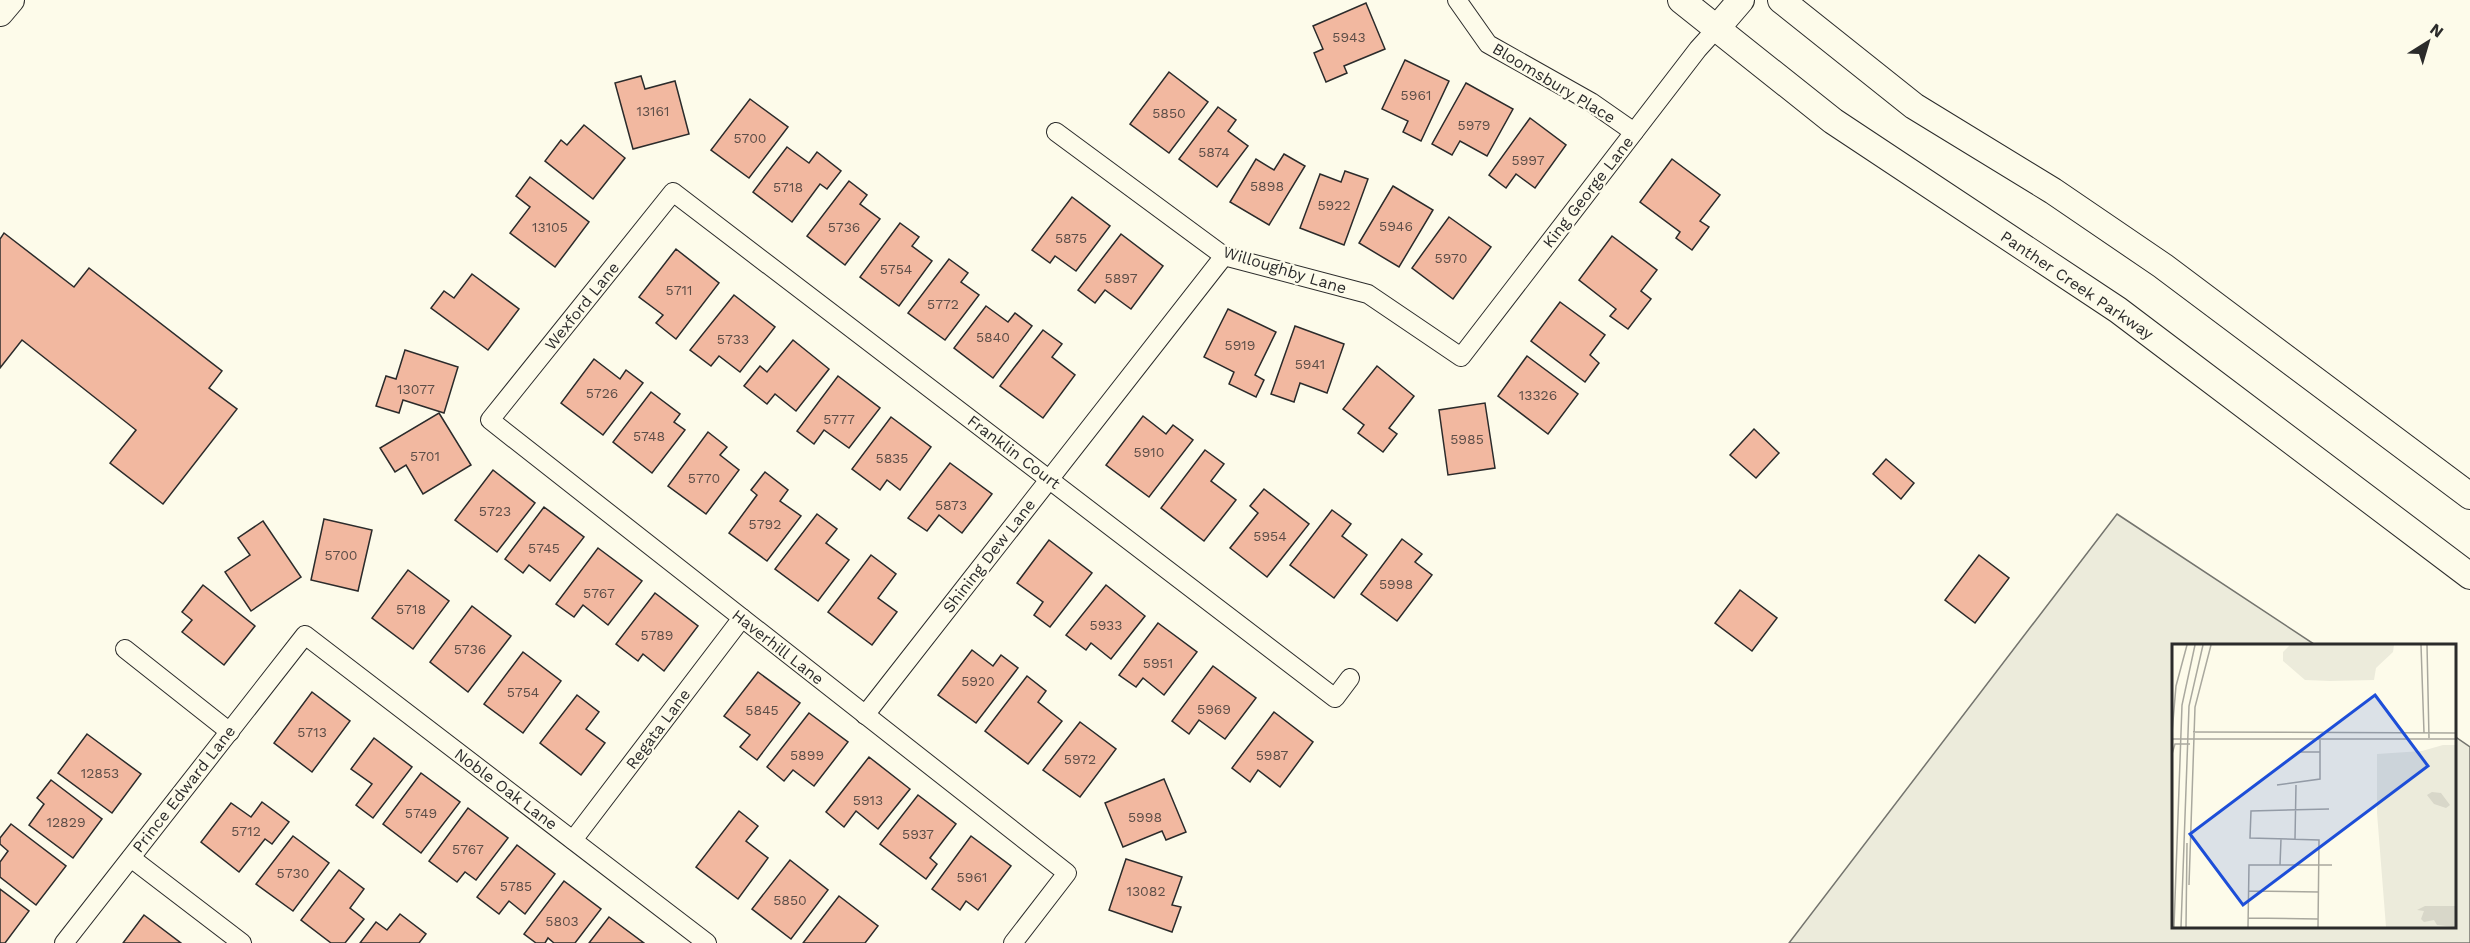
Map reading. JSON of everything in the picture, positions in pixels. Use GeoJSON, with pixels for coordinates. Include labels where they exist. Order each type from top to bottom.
{"type":"FeatureCollection","features":[{"type":"Feature","properties":{"kind":"main road"},"geometry":{"type":"LineString","coordinates":[[0,13],[10,0]]}},
{"type":"Feature","properties":{"kind":"main road","name":"Panther Creek Parkway"},"geometry":{"type":"LineString","coordinates":[[1681,0],[1833,122],[2118,310],[2470,576]]}},
{"type":"Feature","properties":{"kind":"main road"},"geometry":{"type":"LineString","coordinates":[[1717,28],[1741,0]]}},
{"type":"Feature","properties":{"kind":"main road"},"geometry":{"type":"LineString","coordinates":[[1781,0],[1914,106],[2053,191],[2163,266],[2470,496]]}},
{"type":"Feature","properties":{"kind":"street","name":"Bloomsbury Place"},"geometry":{"type":"LineString","coordinates":[[1457,0],[1488,44],[1591,102],[1634,132]]}},
{"type":"Feature","properties":{"kind":"street","name":"King George Lane"},"geometry":{"type":"LineString","coordinates":[[1461,357],[1698,49],[1717,28]]}},
{"type":"Feature","properties":{"kind":"street","name":"Willoughby Lane"},"geometry":{"type":"LineString","coordinates":[[1056,132],[1224,256],[1368,294],[1461,357]]}},
{"type":"Feature","properties":{"kind":"street","name":"Wexford Lane"},"geometry":{"type":"LineString","coordinates":[[490,420],[673,192]]}},
{"type":"Feature","properties":{"kind":"street","name":"Franklin Court"},"geometry":{"type":"LineString","coordinates":[[673,192],[1335,698],[1350,678]]}},
{"type":"Feature","properties":{"kind":"street","name":"Shining Dew Lane"},"geometry":{"type":"LineString","coordinates":[[865,715],[1224,256]]}},
{"type":"Feature","properties":{"kind":"street","name":"Haverhill Lane"},"geometry":{"type":"LineString","coordinates":[[490,420],[1066,873],[1013,943]]}},
{"type":"Feature","properties":{"kind":"street","name":"Regata Lane"},"geometry":{"type":"LineString","coordinates":[[573,840],[742,618]]}},
{"type":"Feature","properties":{"kind":"street","name":"Noble Oak Lane"},"geometry":{"type":"LineString","coordinates":[[305,635],[708,943]]}},
{"type":"Feature","properties":{"kind":"street","name":"Prince Edward Lane"},"geometry":{"type":"LineString","coordinates":[[64,943],[305,635]]}},
{"type":"Feature","properties":{"kind":"street"},"geometry":{"type":"LineString","coordinates":[[124,649],[230,732]]}},
{"type":"Feature","properties":{"kind":"street"},"geometry":{"type":"LineString","coordinates":[[131,858],[242,943]]}},
{"type":"Feature","properties":{"kind":"shaded area"},"geometry":{"type":"Polygon","coordinates":[[[2117,514],[2314,644],[2172,644],[2172,928],[2455,928],[2455,737],[2470,747],[2470,943],[1789,943],[2117,514]]]}},
{"type":"Feature","properties":{"kind":"building"},"geometry":{"type":"Polygon","coordinates":[[[1366,3],[1385,49],[1344,66],[1347,73],[1326,82],[1314,53],[1323,49],[1313,26],[1366,3]]]}},
{"type":"Feature","properties":{"kind":"building"},"geometry":{"type":"Polygon","coordinates":[[[1405,60],[1449,81],[1421,141],[1403,132],[1408,121],[1382,109],[1405,60]]]}},
{"type":"Feature","properties":{"kind":"building"},"geometry":{"type":"Polygon","coordinates":[[[1169,72],[1208,102],[1169,153],[1130,124],[1169,72]]]}},
{"type":"Feature","properties":{"kind":"building"},"geometry":{"type":"Polygon","coordinates":[[[641,76],[645,89],[675,81],[689,134],[633,149],[615,83],[641,76]]]}},
{"type":"Feature","properties":{"kind":"building"},"geometry":{"type":"Polygon","coordinates":[[[1466,83],[1513,109],[1487,156],[1460,141],[1452,155],[1432,144],[1466,83]]]}},
{"type":"Feature","properties":{"kind":"building"},"geometry":{"type":"Polygon","coordinates":[[[750,99],[788,127],[749,178],[711,150],[750,99]]]}},
{"type":"Feature","properties":{"kind":"building"},"geometry":{"type":"Polygon","coordinates":[[[1218,107],[1236,120],[1228,131],[1248,146],[1217,187],[1179,159],[1218,107]]]}},
{"type":"Feature","properties":{"kind":"building"},"geometry":{"type":"Polygon","coordinates":[[[1530,118],[1566,145],[1535,188],[1516,174],[1506,188],[1489,175],[1530,118]]]}},
{"type":"Feature","properties":{"kind":"building"},"geometry":{"type":"Polygon","coordinates":[[[584,125],[625,158],[593,199],[545,161],[561,140],[567,145],[584,125]]]}},
{"type":"Feature","properties":{"kind":"building"},"geometry":{"type":"Polygon","coordinates":[[[787,147],[809,163],[817,152],[841,171],[827,189],[820,184],[792,222],[753,192],[787,147]]]}},
{"type":"Feature","properties":{"kind":"building"},"geometry":{"type":"Polygon","coordinates":[[[1284,154],[1305,166],[1269,225],[1230,202],[1256,159],[1274,170],[1284,154]]]}},
{"type":"Feature","properties":{"kind":"building"},"geometry":{"type":"Polygon","coordinates":[[[1672,159],[1720,195],[1700,221],[1709,227],[1692,250],[1676,238],[1680,232],[1640,202],[1672,159]]]}},
{"type":"Feature","properties":{"kind":"building"},"geometry":{"type":"Polygon","coordinates":[[[1345,171],[1368,179],[1344,245],[1300,228],[1320,174],[1341,182],[1345,171]]]}},
{"type":"Feature","properties":{"kind":"building"},"geometry":{"type":"Polygon","coordinates":[[[530,177],[589,222],[555,267],[510,233],[530,207],[516,196],[530,177]]]}},
{"type":"Feature","properties":{"kind":"building"},"geometry":{"type":"Polygon","coordinates":[[[849,181],[867,195],[860,204],[880,219],[845,265],[807,236],[849,181]]]}},
{"type":"Feature","properties":{"kind":"building"},"geometry":{"type":"Polygon","coordinates":[[[1393,186],[1433,210],[1399,267],[1359,243],[1393,186]]]}},
{"type":"Feature","properties":{"kind":"building"},"geometry":{"type":"Polygon","coordinates":[[[1072,197],[1110,226],[1076,271],[1055,256],[1050,263],[1032,250],[1072,197]]]}},
{"type":"Feature","properties":{"kind":"building"},"geometry":{"type":"Polygon","coordinates":[[[1449,217],[1491,247],[1453,299],[1412,268],[1449,217]]]}},
{"type":"Feature","properties":{"kind":"building"},"geometry":{"type":"Polygon","coordinates":[[[900,223],[919,237],[912,246],[932,261],[899,306],[860,277],[900,223]]]}},
{"type":"Feature","properties":{"kind":"building"},"geometry":{"type":"Polygon","coordinates":[[[4,233],[74,287],[89,268],[222,371],[209,388],[237,409],[163,504],[110,463],[136,430],[22,340],[0,368],[0,239],[4,233]]]}},
{"type":"Feature","properties":{"kind":"building"},"geometry":{"type":"Polygon","coordinates":[[[1121,234],[1163,266],[1131,309],[1105,290],[1095,303],[1078,290],[1121,234]]]}},
{"type":"Feature","properties":{"kind":"building"},"geometry":{"type":"Polygon","coordinates":[[[1612,236],[1657,270],[1641,291],[1651,299],[1628,329],[1610,316],[1616,309],[1579,280],[1612,236]]]}},
{"type":"Feature","properties":{"kind":"building"},"geometry":{"type":"Polygon","coordinates":[[[676,249],[719,283],[676,339],[656,323],[663,315],[639,297],[676,249]]]}},
{"type":"Feature","properties":{"kind":"building"},"geometry":{"type":"Polygon","coordinates":[[[949,259],[968,273],[961,282],[979,295],[945,340],[908,313],[949,259]]]}},
{"type":"Feature","properties":{"kind":"building"},"geometry":{"type":"Polygon","coordinates":[[[472,274],[519,309],[488,350],[431,308],[444,291],[454,298],[472,274]]]}},
{"type":"Feature","properties":{"kind":"building"},"geometry":{"type":"Polygon","coordinates":[[[734,295],[775,327],[740,372],[719,356],[711,366],[690,350],[734,295]]]}},
{"type":"Feature","properties":{"kind":"building"},"geometry":{"type":"Polygon","coordinates":[[[1560,302],[1605,335],[1590,355],[1599,363],[1585,382],[1531,341],[1560,302]]]}},
{"type":"Feature","properties":{"kind":"building"},"geometry":{"type":"Polygon","coordinates":[[[986,306],[1008,322],[1015,313],[1032,326],[993,378],[954,348],[986,306]]]}},
{"type":"Feature","properties":{"kind":"building"},"geometry":{"type":"Polygon","coordinates":[[[1228,309],[1276,332],[1255,375],[1264,380],[1256,397],[1229,384],[1234,372],[1204,357],[1228,309]]]}},
{"type":"Feature","properties":{"kind":"building"},"geometry":{"type":"Polygon","coordinates":[[[1295,326],[1344,344],[1327,393],[1300,383],[1294,402],[1271,394],[1295,326]]]}},
{"type":"Feature","properties":{"kind":"building"},"geometry":{"type":"Polygon","coordinates":[[[1043,330],[1062,344],[1052,357],[1075,375],[1043,418],[1000,386],[1043,330]]]}},
{"type":"Feature","properties":{"kind":"building"},"geometry":{"type":"Polygon","coordinates":[[[793,340],[829,369],[796,411],[775,394],[767,404],[744,386],[760,366],[767,372],[793,340]]]}},
{"type":"Feature","properties":{"kind":"building"},"geometry":{"type":"Polygon","coordinates":[[[405,350],[458,367],[444,413],[403,400],[399,413],[376,406],[386,376],[396,379],[405,350]]]}},
{"type":"Feature","properties":{"kind":"building"},"geometry":{"type":"Polygon","coordinates":[[[1527,356],[1578,394],[1548,434],[1498,396],[1527,356]]]}},
{"type":"Feature","properties":{"kind":"building"},"geometry":{"type":"Polygon","coordinates":[[[594,359],[620,379],[626,370],[643,383],[603,435],[561,403],[594,359]]]}},
{"type":"Feature","properties":{"kind":"building"},"geometry":{"type":"Polygon","coordinates":[[[1377,366],[1414,396],[1389,428],[1397,434],[1383,452],[1358,433],[1364,425],[1343,409],[1377,366]]]}},
{"type":"Feature","properties":{"kind":"building"},"geometry":{"type":"Polygon","coordinates":[[[838,376],[880,408],[849,448],[824,430],[814,444],[797,431],[838,376]]]}},
{"type":"Feature","properties":{"kind":"building"},"geometry":{"type":"Polygon","coordinates":[[[651,392],[680,414],[674,422],[685,430],[652,473],[613,442],[651,392]]]}},
{"type":"Feature","properties":{"kind":"building"},"geometry":{"type":"Polygon","coordinates":[[[1485,403],[1495,468],[1448,475],[1439,410],[1485,403]]]}},
{"type":"Feature","properties":{"kind":"building"},"geometry":{"type":"Polygon","coordinates":[[[439,413],[471,465],[423,494],[406,465],[395,472],[380,448],[439,413]]]}},
{"type":"Feature","properties":{"kind":"building"},"geometry":{"type":"Polygon","coordinates":[[[1143,416],[1166,434],[1173,425],[1193,440],[1149,497],[1106,465],[1143,416]]]}},
{"type":"Feature","properties":{"kind":"building"},"geometry":{"type":"Polygon","coordinates":[[[891,417],[931,447],[900,490],[887,480],[880,490],[852,469],[891,417]]]}},
{"type":"Feature","properties":{"kind":"building"},"geometry":{"type":"Polygon","coordinates":[[[1754,429],[1779,453],[1756,478],[1730,455],[1754,429]]]}},
{"type":"Feature","properties":{"kind":"building"},"geometry":{"type":"Polygon","coordinates":[[[708,432],[727,447],[720,455],[739,470],[706,514],[668,486],[708,432]]]}},
{"type":"Feature","properties":{"kind":"building"},"geometry":{"type":"Polygon","coordinates":[[[1205,450],[1224,464],[1211,481],[1236,500],[1204,541],[1161,508],[1205,450]]]}},
{"type":"Feature","properties":{"kind":"building"},"geometry":{"type":"Polygon","coordinates":[[[1886,459],[1914,483],[1901,499],[1873,474],[1886,459]]]}},
{"type":"Feature","properties":{"kind":"building"},"geometry":{"type":"Polygon","coordinates":[[[950,463],[992,494],[962,533],[939,515],[927,531],[908,518],[950,463]]]}},
{"type":"Feature","properties":{"kind":"building"},"geometry":{"type":"Polygon","coordinates":[[[493,470],[535,503],[497,552],[455,520],[493,470]]]}},
{"type":"Feature","properties":{"kind":"building"},"geometry":{"type":"Polygon","coordinates":[[[765,472],[788,490],[780,501],[801,516],[767,561],[729,533],[757,495],[751,490],[765,472]]]}},
{"type":"Feature","properties":{"kind":"building"},"geometry":{"type":"Polygon","coordinates":[[[1264,489],[1309,524],[1267,577],[1230,548],[1258,513],[1250,506],[1264,489]]]}},
{"type":"Feature","properties":{"kind":"building"},"geometry":{"type":"Polygon","coordinates":[[[544,507],[584,537],[550,581],[529,565],[523,573],[505,559],[544,507]]]}},
{"type":"Feature","properties":{"kind":"building"},"geometry":{"type":"Polygon","coordinates":[[[1332,510],[1351,524],[1342,536],[1367,555],[1334,598],[1290,565],[1332,510]]]}},
{"type":"Feature","properties":{"kind":"building"},"geometry":{"type":"Polygon","coordinates":[[[817,514],[837,529],[826,543],[849,560],[818,601],[775,569],[817,514]]]}},
{"type":"Feature","properties":{"kind":"building"},"geometry":{"type":"Polygon","coordinates":[[[324,519],[372,530],[358,591],[311,580],[324,519]]]}},
{"type":"Feature","properties":{"kind":"building"},"geometry":{"type":"Polygon","coordinates":[[[263,521],[301,577],[251,611],[225,572],[250,555],[238,538],[263,521]]]}},
{"type":"Feature","properties":{"kind":"building"},"geometry":{"type":"Polygon","coordinates":[[[1402,539],[1422,554],[1415,562],[1432,575],[1397,621],[1361,594],[1402,539]]]}},
{"type":"Feature","properties":{"kind":"building"},"geometry":{"type":"Polygon","coordinates":[[[1049,540],[1092,573],[1050,627],[1034,615],[1043,602],[1017,583],[1049,540]]]}},
{"type":"Feature","properties":{"kind":"building"},"geometry":{"type":"Polygon","coordinates":[[[598,548],[642,581],[608,625],[583,605],[574,617],[556,604],[598,548]]]}},
{"type":"Feature","properties":{"kind":"building"},"geometry":{"type":"Polygon","coordinates":[[[871,555],[896,574],[878,598],[897,612],[872,645],[828,612],[871,555]]]}},
{"type":"Feature","properties":{"kind":"building"},"geometry":{"type":"Polygon","coordinates":[[[1979,555],[2009,578],[1975,623],[1945,600],[1979,555]]]}},
{"type":"Feature","properties":{"kind":"building"},"geometry":{"type":"Polygon","coordinates":[[[408,570],[449,601],[413,649],[372,618],[408,570]]]}},
{"type":"Feature","properties":{"kind":"building"},"geometry":{"type":"Polygon","coordinates":[[[203,585],[255,626],[224,665],[182,632],[192,620],[182,612],[203,585]]]}},
{"type":"Feature","properties":{"kind":"building"},"geometry":{"type":"Polygon","coordinates":[[[1106,585],[1145,616],[1111,659],[1091,643],[1086,650],[1066,635],[1106,585]]]}},
{"type":"Feature","properties":{"kind":"building"},"geometry":{"type":"Polygon","coordinates":[[[1740,590],[1777,618],[1752,651],[1715,623],[1740,590]]]}},
{"type":"Feature","properties":{"kind":"building"},"geometry":{"type":"Polygon","coordinates":[[[655,593],[698,626],[664,671],[643,654],[638,661],[616,644],[655,593]]]}},
{"type":"Feature","properties":{"kind":"building"},"geometry":{"type":"Polygon","coordinates":[[[472,606],[511,636],[468,692],[430,662],[472,606]]]}},
{"type":"Feature","properties":{"kind":"building"},"geometry":{"type":"Polygon","coordinates":[[[1158,623],[1197,652],[1164,695],[1143,678],[1136,687],[1119,675],[1158,623]]]}},
{"type":"Feature","properties":{"kind":"building"},"geometry":{"type":"Polygon","coordinates":[[[972,650],[993,666],[1001,655],[1018,668],[976,723],[938,695],[972,650]]]}},
{"type":"Feature","properties":{"kind":"building"},"geometry":{"type":"Polygon","coordinates":[[[523,652],[561,681],[523,733],[484,704],[523,652]]]}},
{"type":"Feature","properties":{"kind":"building"},"geometry":{"type":"Polygon","coordinates":[[[1213,666],[1256,698],[1225,739],[1199,720],[1189,734],[1172,721],[1213,666]]]}},
{"type":"Feature","properties":{"kind":"building"},"geometry":{"type":"Polygon","coordinates":[[[758,672],[800,703],[757,760],[740,747],[750,735],[724,716],[758,672]]]}},
{"type":"Feature","properties":{"kind":"building"},"geometry":{"type":"Polygon","coordinates":[[[1027,676],[1046,691],[1038,702],[1062,721],[1028,764],[985,731],[1027,676]]]}},
{"type":"Feature","properties":{"kind":"building"},"geometry":{"type":"Polygon","coordinates":[[[312,692],[350,721],[312,772],[274,743],[312,692]]]}},
{"type":"Feature","properties":{"kind":"building"},"geometry":{"type":"Polygon","coordinates":[[[577,695],[599,712],[586,729],[605,743],[581,775],[540,743],[577,695]]]}},
{"type":"Feature","properties":{"kind":"building"},"geometry":{"type":"Polygon","coordinates":[[[1274,712],[1313,742],[1280,787],[1258,770],[1250,782],[1232,768],[1274,712]]]}},
{"type":"Feature","properties":{"kind":"building"},"geometry":{"type":"Polygon","coordinates":[[[809,713],[848,742],[814,786],[793,770],[784,781],[767,767],[809,713]]]}},
{"type":"Feature","properties":{"kind":"building"},"geometry":{"type":"Polygon","coordinates":[[[1080,722],[1116,749],[1080,797],[1043,770],[1080,722]]]}},
{"type":"Feature","properties":{"kind":"building"},"geometry":{"type":"Polygon","coordinates":[[[87,734],[141,774],[112,813],[58,773],[87,734]]]}},
{"type":"Feature","properties":{"kind":"building"},"geometry":{"type":"Polygon","coordinates":[[[374,738],[412,767],[373,818],[356,805],[372,784],[351,769],[374,738]]]}},
{"type":"Feature","properties":{"kind":"building"},"geometry":{"type":"Polygon","coordinates":[[[869,757],[910,789],[878,829],[856,811],[844,827],[826,812],[869,757]]]}},
{"type":"Feature","properties":{"kind":"building"},"geometry":{"type":"Polygon","coordinates":[[[421,773],[460,802],[421,853],[383,824],[421,773]]]}},
{"type":"Feature","properties":{"kind":"building"},"geometry":{"type":"Polygon","coordinates":[[[1164,779],[1186,832],[1166,840],[1162,831],[1123,847],[1105,803],[1164,779]]]}},
{"type":"Feature","properties":{"kind":"building"},"geometry":{"type":"Polygon","coordinates":[[[51,780],[102,819],[73,858],[29,825],[44,804],[37,798],[51,780]]]}},
{"type":"Feature","properties":{"kind":"building"},"geometry":{"type":"Polygon","coordinates":[[[918,795],[956,824],[930,858],[937,864],[926,879],[880,844],[918,795]]]}},
{"type":"Feature","properties":{"kind":"building"},"geometry":{"type":"Polygon","coordinates":[[[262,802],[289,822],[272,844],[265,839],[239,872],[201,842],[231,803],[251,817],[262,802]]]}},
{"type":"Feature","properties":{"kind":"building"},"geometry":{"type":"Polygon","coordinates":[[[468,808],[508,838],[476,880],[465,872],[457,882],[429,861],[468,808]]]}},
{"type":"Feature","properties":{"kind":"building"},"geometry":{"type":"Polygon","coordinates":[[[739,811],[758,826],[746,841],[768,858],[738,899],[696,867],[739,811]]]}},
{"type":"Feature","properties":{"kind":"building"},"geometry":{"type":"Polygon","coordinates":[[[11,824],[66,866],[36,905],[0,877],[0,862],[8,851],[0,844],[0,838],[11,824]]]}},
{"type":"Feature","properties":{"kind":"building"},"geometry":{"type":"Polygon","coordinates":[[[293,836],[329,863],[293,911],[256,884],[293,836]]]}},
{"type":"Feature","properties":{"kind":"building"},"geometry":{"type":"Polygon","coordinates":[[[971,836],[1011,866],[978,910],[966,901],[960,910],[932,889],[971,836]]]}},
{"type":"Feature","properties":{"kind":"building"},"geometry":{"type":"Polygon","coordinates":[[[517,845],[555,874],[525,914],[509,901],[499,914],[477,897],[517,845]]]}},
{"type":"Feature","properties":{"kind":"building"},"geometry":{"type":"Polygon","coordinates":[[[1126,859],[1182,877],[1172,905],[1181,907],[1172,932],[1109,910],[1126,859]]]}},
{"type":"Feature","properties":{"kind":"building"},"geometry":{"type":"Polygon","coordinates":[[[790,860],[828,890],[791,939],[752,909],[790,860]]]}},
{"type":"Feature","properties":{"kind":"building"},"geometry":{"type":"Polygon","coordinates":[[[339,870],[364,889],[350,908],[364,919],[345,943],[331,943],[301,920],[339,870]]]}},
{"type":"Feature","properties":{"kind":"building"},"geometry":{"type":"Polygon","coordinates":[[[564,881],[601,909],[575,943],[554,943],[548,938],[545,943],[536,943],[524,934],[564,881]]]}},
{"type":"Feature","properties":{"kind":"building"},"geometry":{"type":"Polygon","coordinates":[[[0,889],[29,911],[5,943],[0,943],[0,889]]]}},
{"type":"Feature","properties":{"kind":"building"},"geometry":{"type":"Polygon","coordinates":[[[839,896],[878,926],[865,943],[803,943],[839,896]]]}},
{"type":"Feature","properties":{"kind":"building"},"geometry":{"type":"Polygon","coordinates":[[[400,914],[426,934],[419,943],[360,943],[376,922],[387,930],[400,914]]]}},
{"type":"Feature","properties":{"kind":"building"},"geometry":{"type":"Polygon","coordinates":[[[144,915],[181,943],[123,943],[144,915]]]}},
{"type":"Feature","properties":{"kind":"building"},"geometry":{"type":"Polygon","coordinates":[[[609,917],[644,943],[589,943],[609,917]]]}}]}
